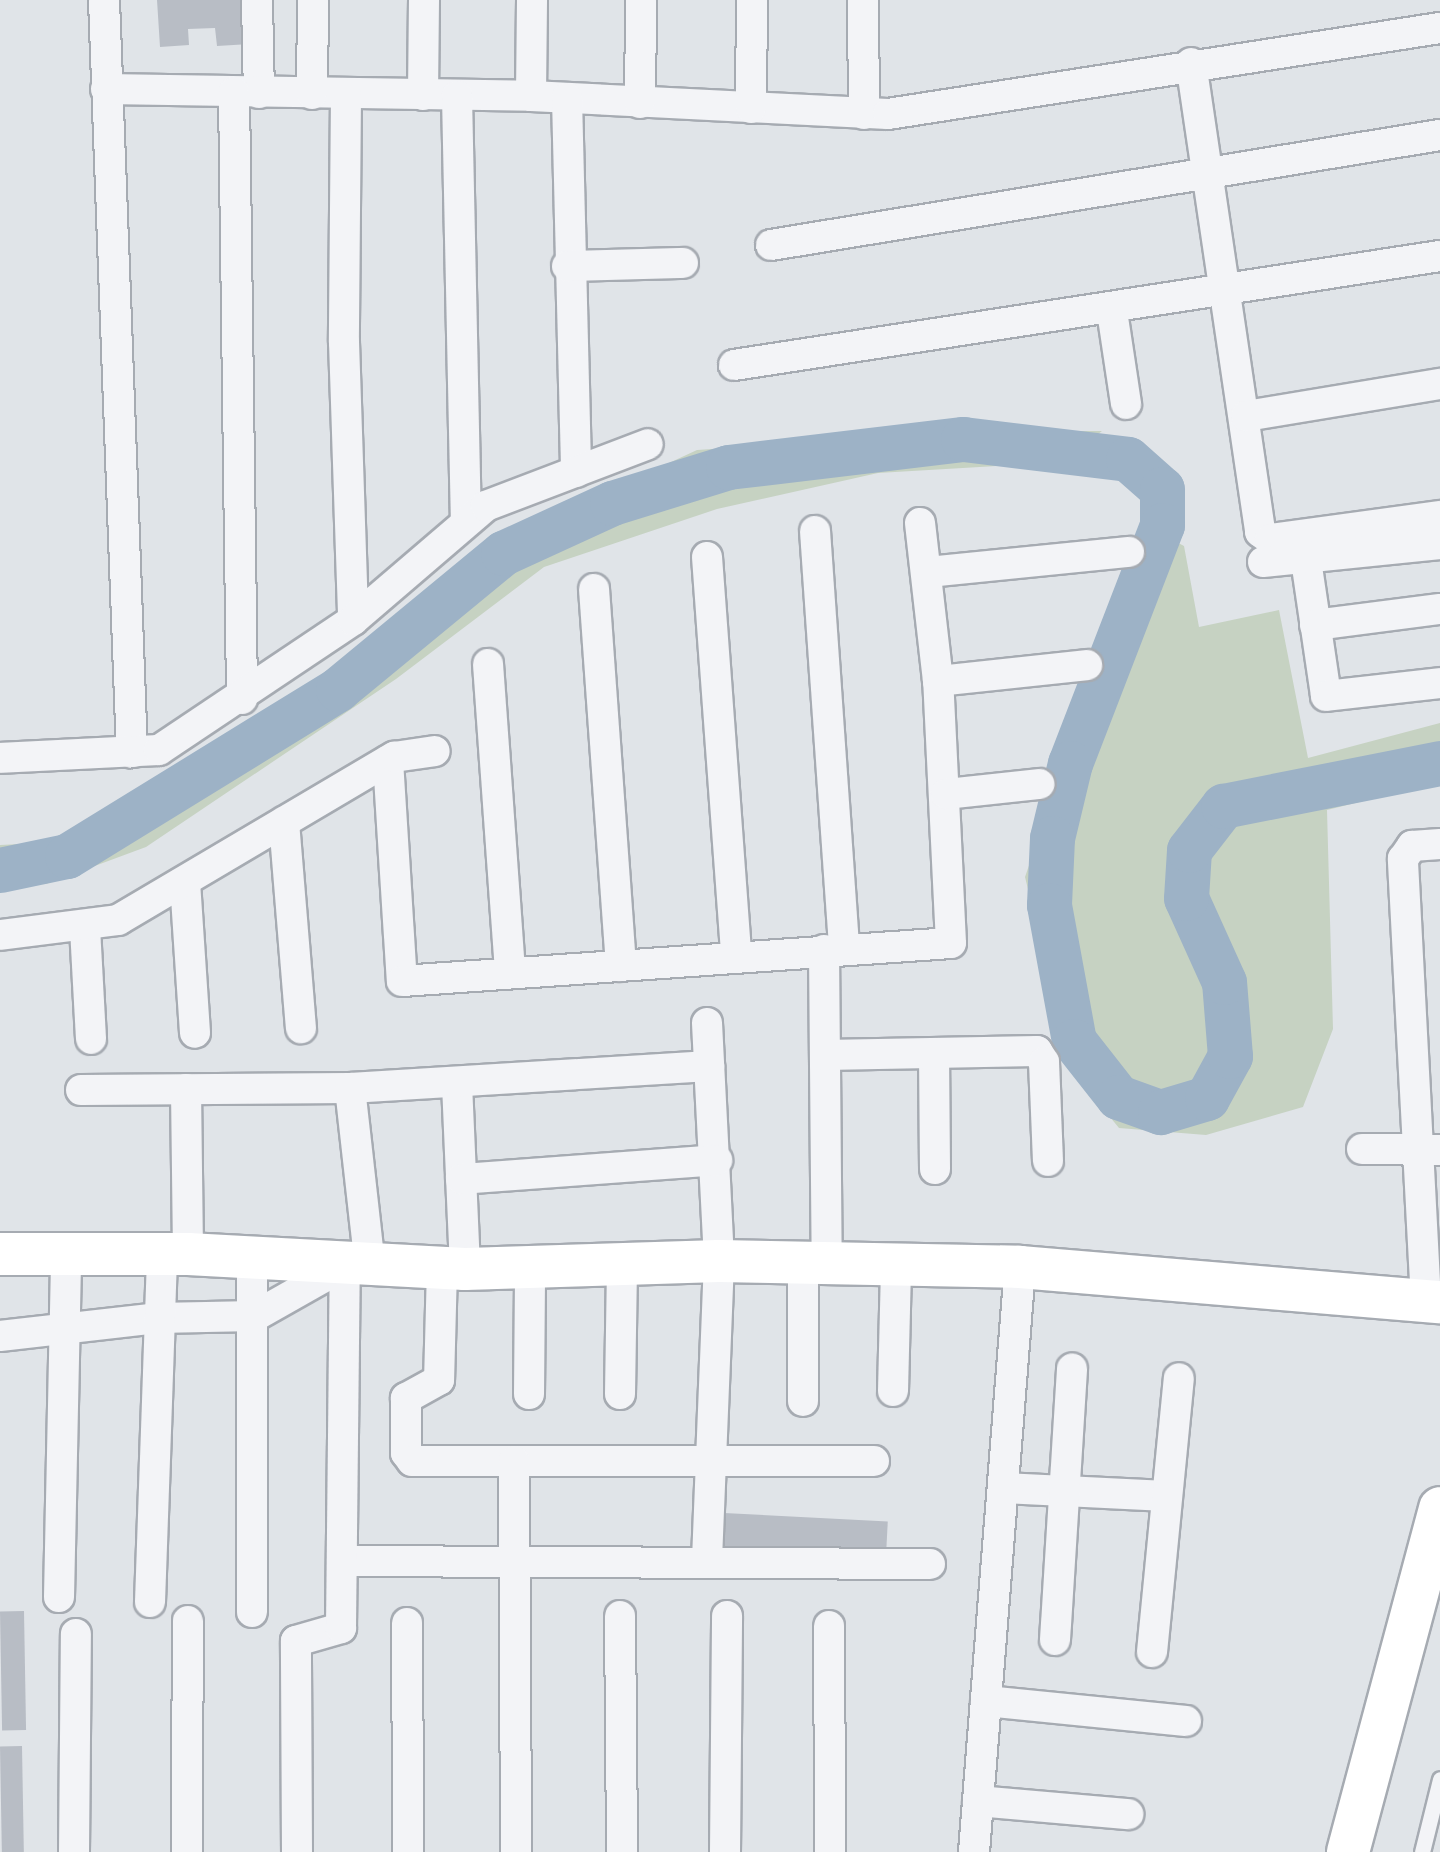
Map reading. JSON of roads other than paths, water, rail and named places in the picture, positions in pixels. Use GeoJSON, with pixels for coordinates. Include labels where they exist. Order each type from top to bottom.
{"type":"FeatureCollection","features":[{"type":"Feature","properties":{"kind":"street"},"geometry":{"type":"LineString","coordinates":[[104,0],[132,752]]}},
{"type":"Feature","properties":{"kind":"street"},"geometry":{"type":"LineString","coordinates":[[242,698],[246,92],[256,0]]}},
{"type":"Feature","properties":{"kind":"street"},"geometry":{"type":"LineString","coordinates":[[312,94],[313,0]]}},
{"type":"Feature","properties":{"kind":"street"},"geometry":{"type":"LineString","coordinates":[[424,0],[424,95]]}},
{"type":"Feature","properties":{"kind":"street"},"geometry":{"type":"LineString","coordinates":[[531,96],[532,0]]}},
{"type":"Feature","properties":{"kind":"street"},"geometry":{"type":"LineString","coordinates":[[640,102],[641,0]]}},
{"type":"Feature","properties":{"kind":"street"},"geometry":{"type":"LineString","coordinates":[[751,108],[752,0]]}},
{"type":"Feature","properties":{"kind":"street"},"geometry":{"type":"LineString","coordinates":[[864,0],[864,114]]}},
{"type":"Feature","properties":{"kind":"street"},"geometry":{"type":"LineString","coordinates":[[106,89],[531,96],[864,114],[912,113],[1191,64],[1440,28]]}},
{"type":"Feature","properties":{"kind":"street"},"geometry":{"type":"LineString","coordinates":[[1191,64],[1266,538],[1440,516]]}},
{"type":"Feature","properties":{"kind":"street"},"geometry":{"type":"LineString","coordinates":[[346,95],[344,342],[353,620]]}},
{"type":"Feature","properties":{"kind":"street"},"geometry":{"type":"LineString","coordinates":[[458,96],[466,519]]}},
{"type":"Feature","properties":{"kind":"street"},"geometry":{"type":"LineString","coordinates":[[567,98],[567,266],[576,472]]}},
{"type":"Feature","properties":{"kind":"street"},"geometry":{"type":"LineString","coordinates":[[771,245],[1440,134]]}},
{"type":"Feature","properties":{"kind":"street"},"geometry":{"type":"LineString","coordinates":[[734,366],[1440,256]]}},
{"type":"Feature","properties":{"kind":"street"},"geometry":{"type":"LineString","coordinates":[[567,266],[682,263]]}},
{"type":"Feature","properties":{"kind":"street"},"geometry":{"type":"LineString","coordinates":[[1112,310],[1126,404]]}},
{"type":"Feature","properties":{"kind":"street"},"geometry":{"type":"LineString","coordinates":[[1246,416],[1440,384]]}},
{"type":"Feature","properties":{"kind":"street"},"geometry":{"type":"LineString","coordinates":[[0,758],[159,750],[242,698],[353,620],[466,519],[648,444]]}},
{"type":"Feature","properties":{"kind":"street"},"geometry":{"type":"LineString","coordinates":[[388,761],[400,979],[954,940],[938,681],[920,524]]}},
{"type":"Feature","properties":{"kind":"street"},"geometry":{"type":"LineString","coordinates":[[803,1401],[834,949],[815,531]]}},
{"type":"Feature","properties":{"kind":"street"},"geometry":{"type":"LineString","coordinates":[[1264,562],[1440,544]]}},
{"type":"Feature","properties":{"kind":"street"},"geometry":{"type":"LineString","coordinates":[[928,572],[1129,552]]}},
{"type":"Feature","properties":{"kind":"street"},"geometry":{"type":"LineString","coordinates":[[707,558],[736,954]]}},
{"type":"Feature","properties":{"kind":"street"},"geometry":{"type":"LineString","coordinates":[[1306,560],[1330,698],[1440,684]]}},
{"type":"Feature","properties":{"kind":"street"},"geometry":{"type":"LineString","coordinates":[[594,589],[620,966]]}},
{"type":"Feature","properties":{"kind":"street"},"geometry":{"type":"LineString","coordinates":[[1315,625],[1440,609]]}},
{"type":"Feature","properties":{"kind":"street"},"geometry":{"type":"LineString","coordinates":[[488,664],[510,974]]}},
{"type":"Feature","properties":{"kind":"street"},"geometry":{"type":"LineString","coordinates":[[938,681],[1087,665]]}},
{"type":"Feature","properties":{"kind":"street"},"geometry":{"type":"LineString","coordinates":[[0,935],[85,928],[118,920],[388,761],[435,751]]}},
{"type":"Feature","properties":{"kind":"street"},"geometry":{"type":"LineString","coordinates":[[946,794],[1039,784]]}},
{"type":"Feature","properties":{"kind":"street"},"geometry":{"type":"LineString","coordinates":[[284,822],[301,1028]]}},
{"type":"Feature","properties":{"kind":"street"},"geometry":{"type":"LineString","coordinates":[[0,1254],[175,1256],[453,1269],[719,1261],[1020,1267],[1433,1301],[1429,1150],[1403,859],[1406,848],[1440,844]]}},
{"type":"Feature","properties":{"kind":"street"},"geometry":{"type":"LineString","coordinates":[[184,882],[195,1033]]}},
{"type":"Feature","properties":{"kind":"street"},"geometry":{"type":"LineString","coordinates":[[85,928],[91,1040]]}},
{"type":"Feature","properties":{"kind":"street"},"geometry":{"type":"LineString","coordinates":[[707,1023],[717,1160],[719,1261],[707,1560]]}},
{"type":"Feature","properties":{"kind":"street"},"geometry":{"type":"LineString","coordinates":[[825,1055],[1037,1051],[1044,1062],[1048,1161]]}},
{"type":"Feature","properties":{"kind":"street"},"geometry":{"type":"LineString","coordinates":[[934,1053],[936,1169]]}},
{"type":"Feature","properties":{"kind":"street"},"geometry":{"type":"LineString","coordinates":[[81,1090],[457,1084],[709,1066]]}},
{"type":"Feature","properties":{"kind":"street"},"geometry":{"type":"LineString","coordinates":[[457,1084],[461,1178],[438,1380],[406,1398],[406,1456],[514,1461],[874,1460]]}},
{"type":"Feature","properties":{"kind":"street"},"geometry":{"type":"LineString","coordinates":[[297,1852],[296,1641],[341,1630],[358,1266],[350,1088]]}},
{"type":"Feature","properties":{"kind":"street"},"geometry":{"type":"LineString","coordinates":[[150,1602],[157,1318],[175,1256],[186,1089]]}},
{"type":"Feature","properties":{"kind":"street"},"geometry":{"type":"LineString","coordinates":[[1362,1150],[1429,1150]]}},
{"type":"Feature","properties":{"kind":"street"},"geometry":{"type":"LineString","coordinates":[[461,1178],[717,1160]]}},
{"type":"Feature","properties":{"kind":"street"},"geometry":{"type":"LineString","coordinates":[[60,1598],[66,1256]]}},
{"type":"Feature","properties":{"kind":"street"},"geometry":{"type":"LineString","coordinates":[[252,1261],[255,1316],[252,1612]]}},
{"type":"Feature","properties":{"kind":"street"},"geometry":{"type":"LineString","coordinates":[[620,1394],[622,1264]]}},
{"type":"Feature","properties":{"kind":"street"},"geometry":{"type":"LineString","coordinates":[[0,1336],[157,1318],[255,1316],[358,1266]]}},
{"type":"Feature","properties":{"kind":"street"},"geometry":{"type":"LineString","coordinates":[[893,1391],[896,1266]]}},
{"type":"Feature","properties":{"kind":"street"},"geometry":{"type":"LineString","coordinates":[[529,1394],[530,1267]]}},
{"type":"Feature","properties":{"kind":"street"},"geometry":{"type":"LineString","coordinates":[[974,1852],[1020,1267]]}},
{"type":"Feature","properties":{"kind":"street"},"geometry":{"type":"LineString","coordinates":[[1055,1640],[1072,1369]]}},
{"type":"Feature","properties":{"kind":"street"},"geometry":{"type":"LineString","coordinates":[[1152,1652],[1179,1378]]}},
{"type":"Feature","properties":{"kind":"street"},"geometry":{"type":"LineString","coordinates":[[514,1461],[516,1852]]}},
{"type":"Feature","properties":{"kind":"street"},"geometry":{"type":"LineString","coordinates":[[1002,1488],[1167,1496]]}},
{"type":"Feature","properties":{"kind":"street"},"geometry":{"type":"LineString","coordinates":[[1348,1852],[1440,1508]]}},
{"type":"Feature","properties":{"kind":"street"},"geometry":{"type":"LineString","coordinates":[[343,1561],[930,1564]]}},
{"type":"Feature","properties":{"kind":"street"},"geometry":{"type":"LineString","coordinates":[[1372,1852],[1440,1606]]}},
{"type":"Feature","properties":{"kind":"street"},"geometry":{"type":"LineString","coordinates":[[620,1616],[622,1852]]}},
{"type":"Feature","properties":{"kind":"street"},"geometry":{"type":"LineString","coordinates":[[725,1852],[727,1616]]}},
{"type":"Feature","properties":{"kind":"street"},"geometry":{"type":"LineString","coordinates":[[186,1852],[188,1622]]}},
{"type":"Feature","properties":{"kind":"street"},"geometry":{"type":"LineString","coordinates":[[406,1622],[408,1852]]}},
{"type":"Feature","properties":{"kind":"street"},"geometry":{"type":"LineString","coordinates":[[829,1626],[830,1852]]}},
{"type":"Feature","properties":{"kind":"street"},"geometry":{"type":"LineString","coordinates":[[74,1852],[76,1634]]}},
{"type":"Feature","properties":{"kind":"street"},"geometry":{"type":"LineString","coordinates":[[986,1701],[1186,1721]]}},
{"type":"Feature","properties":{"kind":"street"},"geometry":{"type":"LineString","coordinates":[[978,1800],[1128,1814]]}},
{"type":"Feature","properties":{"kind":"lane"},"geometry":{"type":"LineString","coordinates":[[1422,1852],[1440,1779]]}},
{"type":"Feature","properties":{"kind":"waterway"},"geometry":{"type":"LineString","coordinates":[[0,870],[67,856],[338,689],[503,553],[612,503],[728,467],[963,439],[1128,459],[1162,489],[1162,525],[1070,763],[1052,838],[1049,905],[1074,1041],[1118,1097],[1160,1112],[1207,1098],[1230,1056],[1224,982],[1186,898],[1189,850],[1223,806],[1440,763]]}}]}
